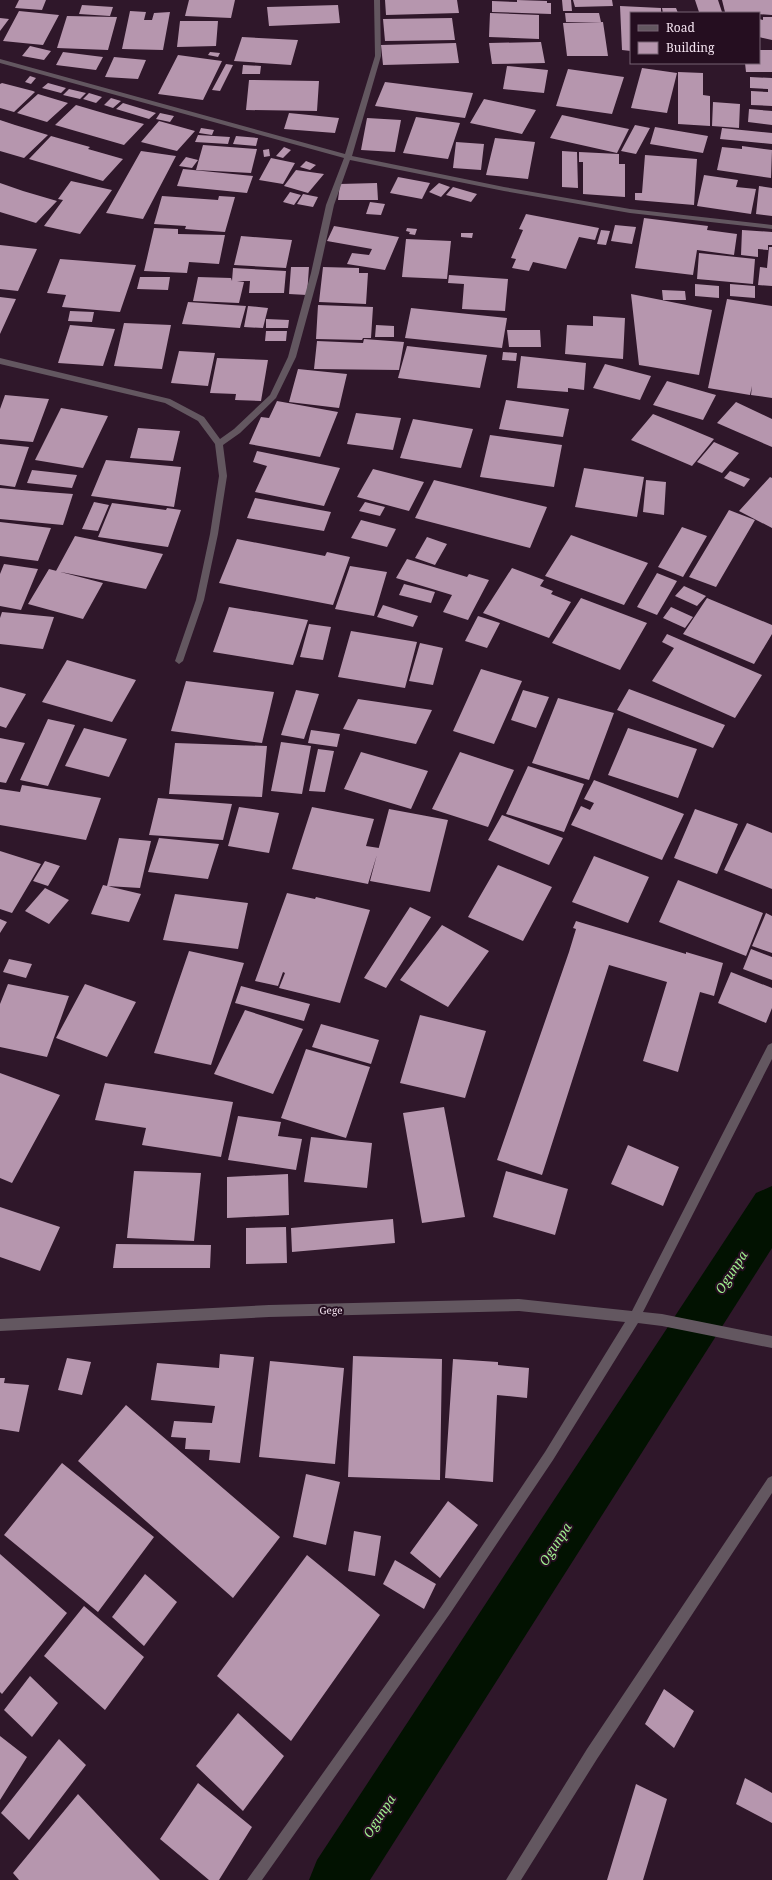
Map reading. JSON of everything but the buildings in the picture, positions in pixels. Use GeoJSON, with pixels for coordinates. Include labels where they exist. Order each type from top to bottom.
{"type":"FeatureCollection","features":[{"type":"Feature","properties":{"kind":"street"},"geometry":{"type":"LineString","coordinates":[[219,444],[237,431],[272,396],[292,358],[315,273],[330,204],[348,158],[378,56],[377,0]]}},
{"type":"Feature","properties":{"kind":"street"},"geometry":{"type":"LineString","coordinates":[[0,61],[348,158],[504,189],[630,211],[772,227]]}},
{"type":"Feature","properties":{"kind":"street"},"geometry":{"type":"LineString","coordinates":[[0,361],[167,401],[202,419],[219,444],[223,476],[214,534],[200,600],[179,661]]}},
{"type":"Feature","properties":{"kind":"street"},"geometry":{"type":"LineString","coordinates":[[254,1880],[450,1605],[549,1456],[635,1317],[772,1048]]}},
{"type":"Feature","properties":{"kind":"street","name":"Gege"},"geometry":{"type":"LineString","coordinates":[[0,1325],[269,1311],[519,1305],[662,1320],[772,1342]]}},
{"type":"Feature","properties":{"kind":"street"},"geometry":{"type":"LineString","coordinates":[[513,1880],[592,1754],[772,1482]]}},
{"type":"Feature","properties":{"kind":"waterway","name":"Ogunpa"},"geometry":{"type":"LineString","coordinates":[[337,1880],[772,1208]]}}]}
